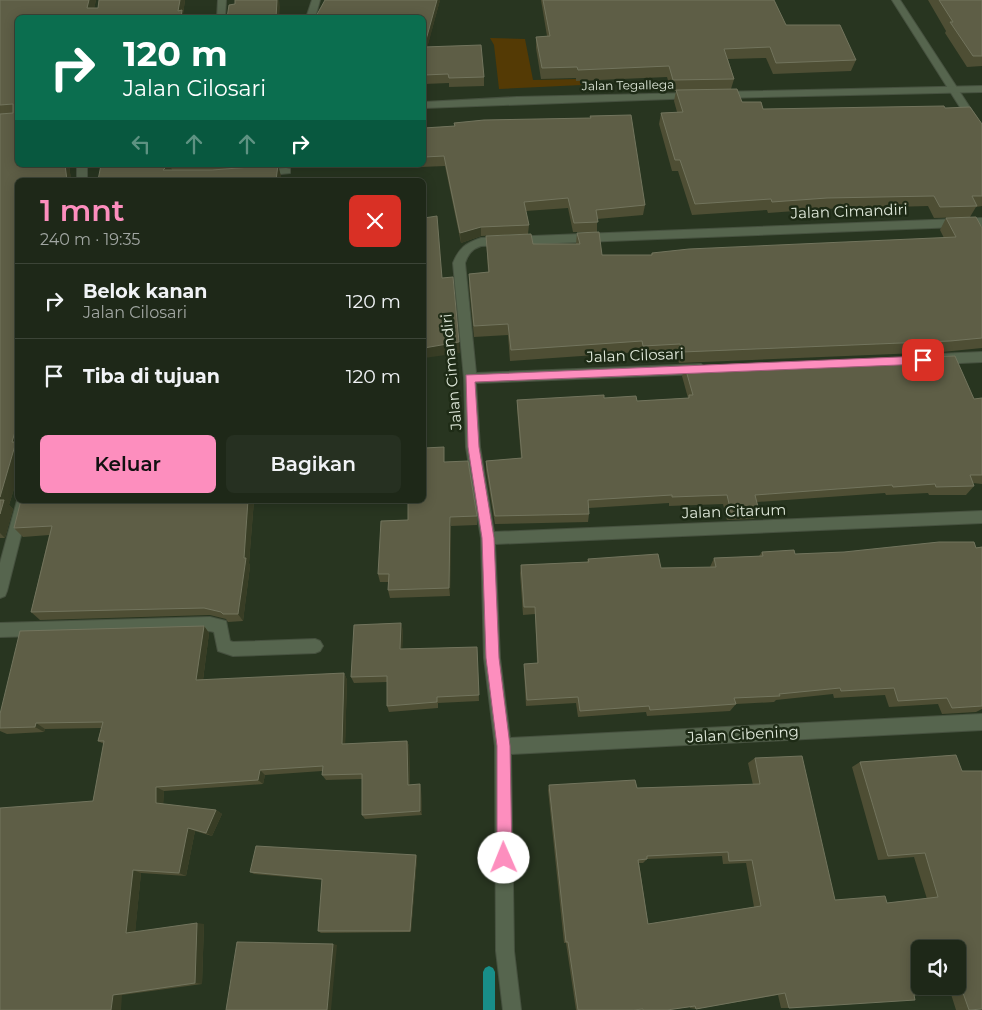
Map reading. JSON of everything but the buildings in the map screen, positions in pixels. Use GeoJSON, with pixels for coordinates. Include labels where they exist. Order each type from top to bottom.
{"type":"FeatureCollection","features":[{"type":"Feature","properties":{"kind":"street"},"geometry":{"type":"LineString","coordinates":[[221,15],[222,0]]}},
{"type":"Feature","properties":{"kind":"street"},"geometry":{"type":"LineString","coordinates":[[311,15],[316,0]]}},
{"type":"Feature","properties":{"kind":"street"},"geometry":{"type":"LineString","coordinates":[[896,0],[982,134]]}},
{"type":"Feature","properties":{"kind":"street","name":"Jalan Tegallega"},"geometry":{"type":"LineString","coordinates":[[426,105],[517,100],[982,89]]}},
{"type":"Feature","properties":{"kind":"street"},"geometry":{"type":"LineString","coordinates":[[251,174],[288,172]]}},
{"type":"Feature","properties":{"kind":"street","name":"Jalan Cimandiri"},"geometry":{"type":"LineString","coordinates":[[512,1010],[505,951],[503,746],[492,658],[488,538],[474,447],[470,378],[459,263],[463,253],[471,245],[481,242],[982,222]]}},
{"type":"Feature","properties":{"kind":"street"},"geometry":{"type":"LineString","coordinates":[[923,360],[982,357]]}},
{"type":"Feature","properties":{"kind":"street","name":"Jalan Cilosari"},"geometry":{"type":"LineString","coordinates":[[470,378],[716,368]]}},
{"type":"Feature","properties":{"kind":"street"},"geometry":{"type":"LineString","coordinates":[[0,591],[22,503]]}},
{"type":"Feature","properties":{"kind":"street","name":"Jalan Citarum"},"geometry":{"type":"LineString","coordinates":[[488,538],[982,516]]}},
{"type":"Feature","properties":{"kind":"street"},"geometry":{"type":"LineString","coordinates":[[0,630],[210,624],[221,626],[224,646],[233,649],[315,646]]}},
{"type":"Feature","properties":{"kind":"street","name":"Jalan Cibening"},"geometry":{"type":"LineString","coordinates":[[503,746],[982,722]]}},
{"type":"Feature","properties":{"kind":"shaded area"},"geometry":{"type":"Polygon","coordinates":[[[490,38],[525,39],[533,80],[580,79],[582,85],[499,89],[494,45],[490,38]]]}},
{"type":"Feature","properties":{"kind":"waterway"},"geometry":{"type":"LineString","coordinates":[[489,972],[489,1010]]}},
{"type":"Feature","properties":{"kind":"route"},"geometry":{"type":"LineString","coordinates":[[504,858],[503,746],[492,658],[488,538],[474,447],[470,378],[923,360]]}}]}
